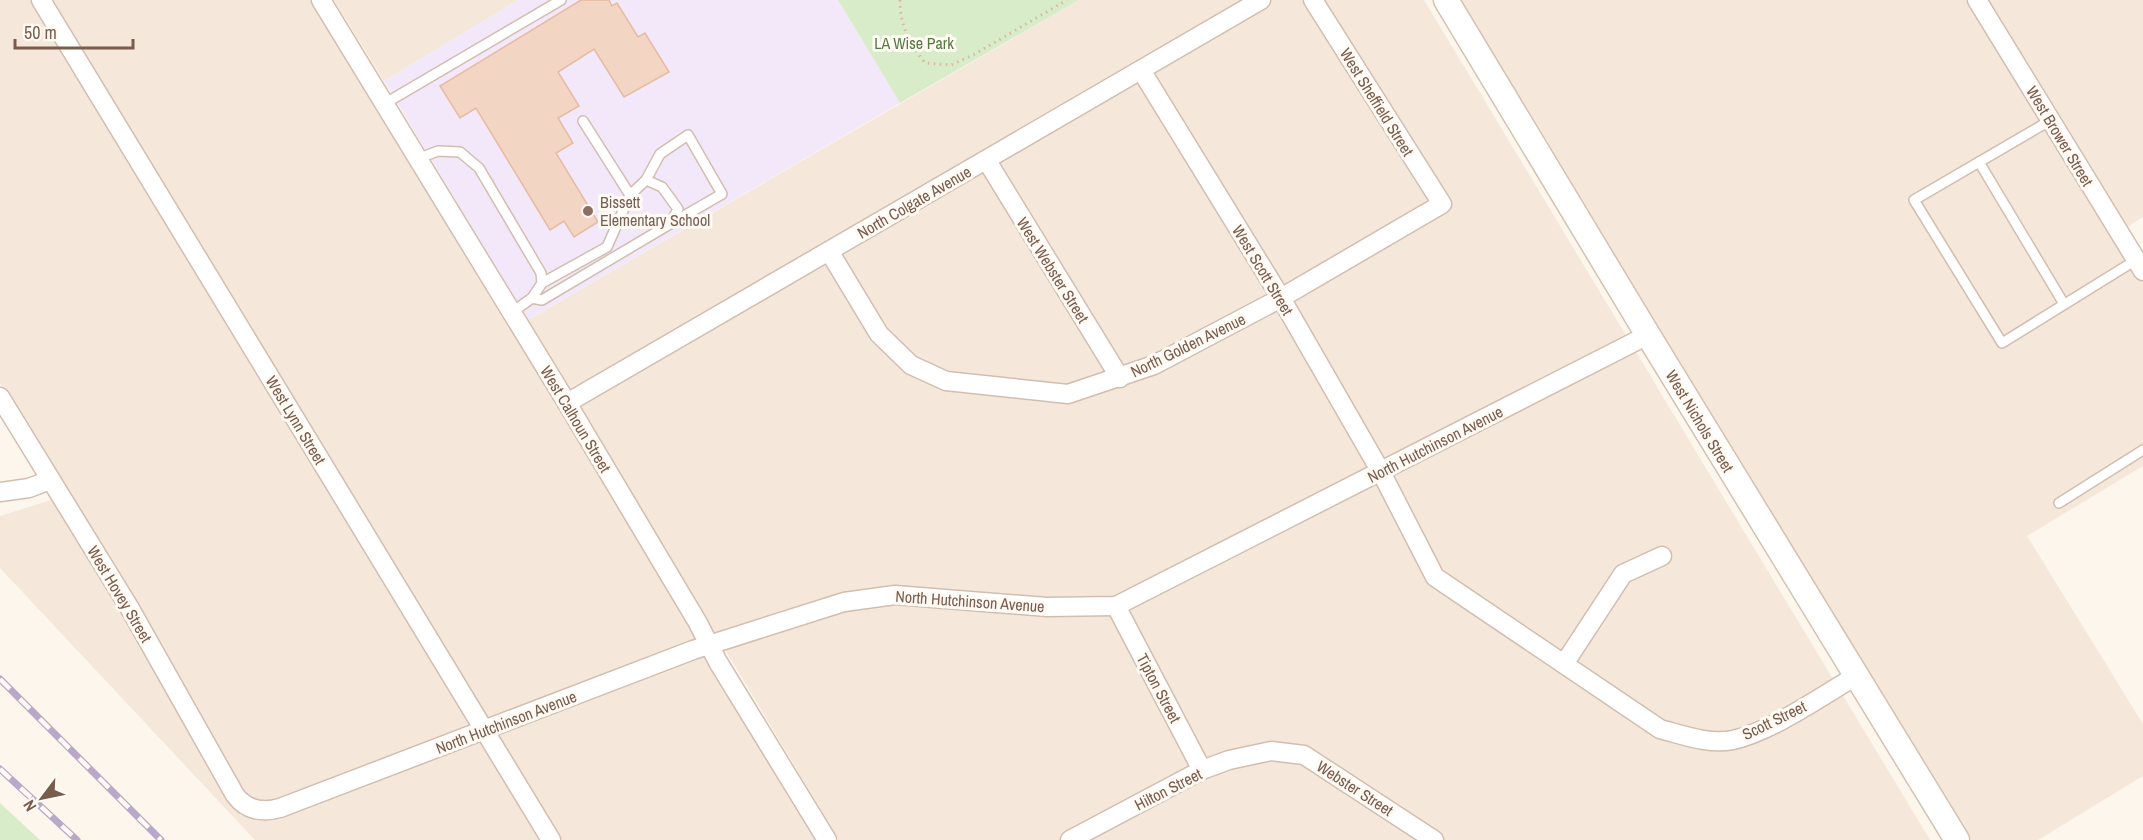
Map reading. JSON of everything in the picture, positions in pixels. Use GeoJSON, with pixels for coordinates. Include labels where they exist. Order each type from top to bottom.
{"type":"FeatureCollection","features":[{"type":"Feature","properties":{"kind":"street","name":"West Lynn Street"},"geometry":{"type":"LineString","coordinates":[[41,0],[551,840]]}},
{"type":"Feature","properties":{"kind":"street","name":"West Calhoun Street"},"geometry":{"type":"LineString","coordinates":[[321,0],[699,623],[718,662],[827,840]]}},
{"type":"Feature","properties":{"kind":"street","name":"North Colgate Avenue"},"geometry":{"type":"LineString","coordinates":[[567,404],[1261,0]]}},
{"type":"Feature","properties":{"kind":"street","name":"West Sheffield Street"},"geometry":{"type":"LineString","coordinates":[[1313,0],[1442,204]]}},
{"type":"Feature","properties":{"kind":"street","name":"West Nichols Street"},"geometry":{"type":"LineString","coordinates":[[1446,0],[1957,840]]}},
{"type":"Feature","properties":{"kind":"street","name":"West Brower Street"},"geometry":{"type":"LineString","coordinates":[[1977,0],[2140,266]]}},
{"type":"Feature","properties":{"kind":"street","name":"West Scott Street"},"geometry":{"type":"LineString","coordinates":[[1141,70],[1281,298],[1381,472]]}},
{"type":"Feature","properties":{"kind":"street","name":"West Webster Street"},"geometry":{"type":"LineString","coordinates":[[987,161],[1120,378]]}},
{"type":"Feature","properties":{"kind":"street","name":"North Golden Avenue"},"geometry":{"type":"LineString","coordinates":[[829,251],[879,334],[911,365],[946,381],[1068,394],[1154,365],[1281,298],[1442,204]]}},
{"type":"Feature","properties":{"kind":"street","name":"North Hutchinson Avenue"},"geometry":{"type":"LineString","coordinates":[[235,795],[242,804],[253,809],[266,811],[280,808],[710,645],[844,602],[878,596],[912,595],[1063,608],[1116,606],[1648,335]]}},
{"type":"Feature","properties":{"kind":"street","name":"West Hovey Street"},"geometry":{"type":"LineString","coordinates":[[0,397],[129,607],[235,795]]}},
{"type":"Feature","properties":{"kind":"street","name":"Scott Street"},"geometry":{"type":"LineString","coordinates":[[1381,472],[1436,577],[1660,729],[1697,739],[1732,740],[1768,727],[1856,676]]}},
{"type":"Feature","properties":{"kind":"street"},"geometry":{"type":"LineString","coordinates":[[0,492],[28,488],[51,480]]}},
{"type":"Feature","properties":{"kind":"street"},"geometry":{"type":"LineString","coordinates":[[1564,664],[1623,574],[1662,556]]}},
{"type":"Feature","properties":{"kind":"street","name":"Tipton Street"},"geometry":{"type":"LineString","coordinates":[[1116,606],[1202,771]]}},
{"type":"Feature","properties":{"kind":"street","name":"Hilton Street"},"geometry":{"type":"LineString","coordinates":[[1070,840],[1202,771],[1229,760],[1271,751]]}},
{"type":"Feature","properties":{"kind":"street","name":"Webster Street"},"geometry":{"type":"LineString","coordinates":[[1271,751],[1304,755],[1434,840]]}},
{"type":"Feature","properties":{"kind":"lane"},"geometry":{"type":"LineString","coordinates":[[384,104],[561,0]]}},
{"type":"Feature","properties":{"kind":"lane"},"geometry":{"type":"LineString","coordinates":[[2051,120],[1914,200],[2002,343],[2064,304],[2140,266]]}},
{"type":"Feature","properties":{"kind":"lane"},"geometry":{"type":"LineString","coordinates":[[583,121],[630,195]]}},
{"type":"Feature","properties":{"kind":"lane"},"geometry":{"type":"LineString","coordinates":[[511,313],[532,298],[542,283],[607,247],[630,195],[646,180],[660,154],[688,135],[722,195],[542,300],[532,298]]}},
{"type":"Feature","properties":{"kind":"lane"},"geometry":{"type":"LineString","coordinates":[[417,159],[438,151],[460,152],[479,168],[542,273],[542,283]]}},
{"type":"Feature","properties":{"kind":"lane"},"geometry":{"type":"LineString","coordinates":[[1979,162],[2064,304]]}},
{"type":"Feature","properties":{"kind":"lane"},"geometry":{"type":"LineString","coordinates":[[646,180],[662,187],[678,209],[670,224]]}},
{"type":"Feature","properties":{"kind":"lane"},"geometry":{"type":"LineString","coordinates":[[2059,503],[2143,450]]}},
{"type":"Feature","properties":{"kind":"path"},"geometry":{"type":"LineString","coordinates":[[900,0],[900,15],[908,39],[925,63],[935,65],[951,65],[975,54],[1067,0]]}},
{"type":"Feature","properties":{"kind":"shaded area"},"geometry":{"type":"Polygon","coordinates":[[[0,0],[313,0],[821,840],[255,840],[0,568],[0,516],[67,495],[0,383],[0,0]]]}},
{"type":"Feature","properties":{"kind":"shaded area"},"geometry":{"type":"Polygon","coordinates":[[[334,0],[518,0],[384,81],[334,0]]]}},
{"type":"Feature","properties":{"kind":"shaded area","name":"Bissett Elementary School"},"geometry":{"type":"Polygon","coordinates":[[[518,0],[838,0],[900,103],[528,320],[384,81],[518,0]]]}},
{"type":"Feature","properties":{"kind":"shaded area"},"geometry":{"type":"Polygon","coordinates":[[[1079,0],[1424,0],[1930,840],[839,840],[528,320],[1079,0]]]}},
{"type":"Feature","properties":{"kind":"shaded area"},"geometry":{"type":"Polygon","coordinates":[[[1457,0],[2143,0],[2143,217],[2114,235],[2143,283],[2143,466],[2027,536],[2143,724],[2143,776],[2038,840],[1968,840],[1457,0]]]}},
{"type":"Feature","properties":{"kind":"green space","name":"LA Wise Park"},"geometry":{"type":"Polygon","coordinates":[[[838,0],[1079,0],[900,103],[838,0]]]}},
{"type":"Feature","properties":{"kind":"green space"},"geometry":{"type":"Polygon","coordinates":[[[0,803],[40,840],[0,840],[0,803]]]}},
{"type":"Feature","properties":{"kind":"building"},"geometry":{"type":"Polygon","coordinates":[[[581,0],[609,0],[612,6],[617,3],[638,37],[645,33],[669,72],[624,97],[594,49],[558,72],[579,106],[558,118],[573,143],[556,153],[598,222],[574,237],[564,221],[550,230],[476,108],[460,118],[440,86],[581,0]]]}},
{"type":"Feature","properties":{"kind":"railway"},"geometry":{"type":"LineString","coordinates":[[0,679],[161,840]]}},
{"type":"Feature","properties":{"kind":"railway"},"geometry":{"type":"LineString","coordinates":[[0,769],[77,840]]}},
{"type":"Feature","properties":{"kind":"place","name":"Bissett Elementary School"},"geometry":{"type":"Point","coordinates":[588,211]}}]}
